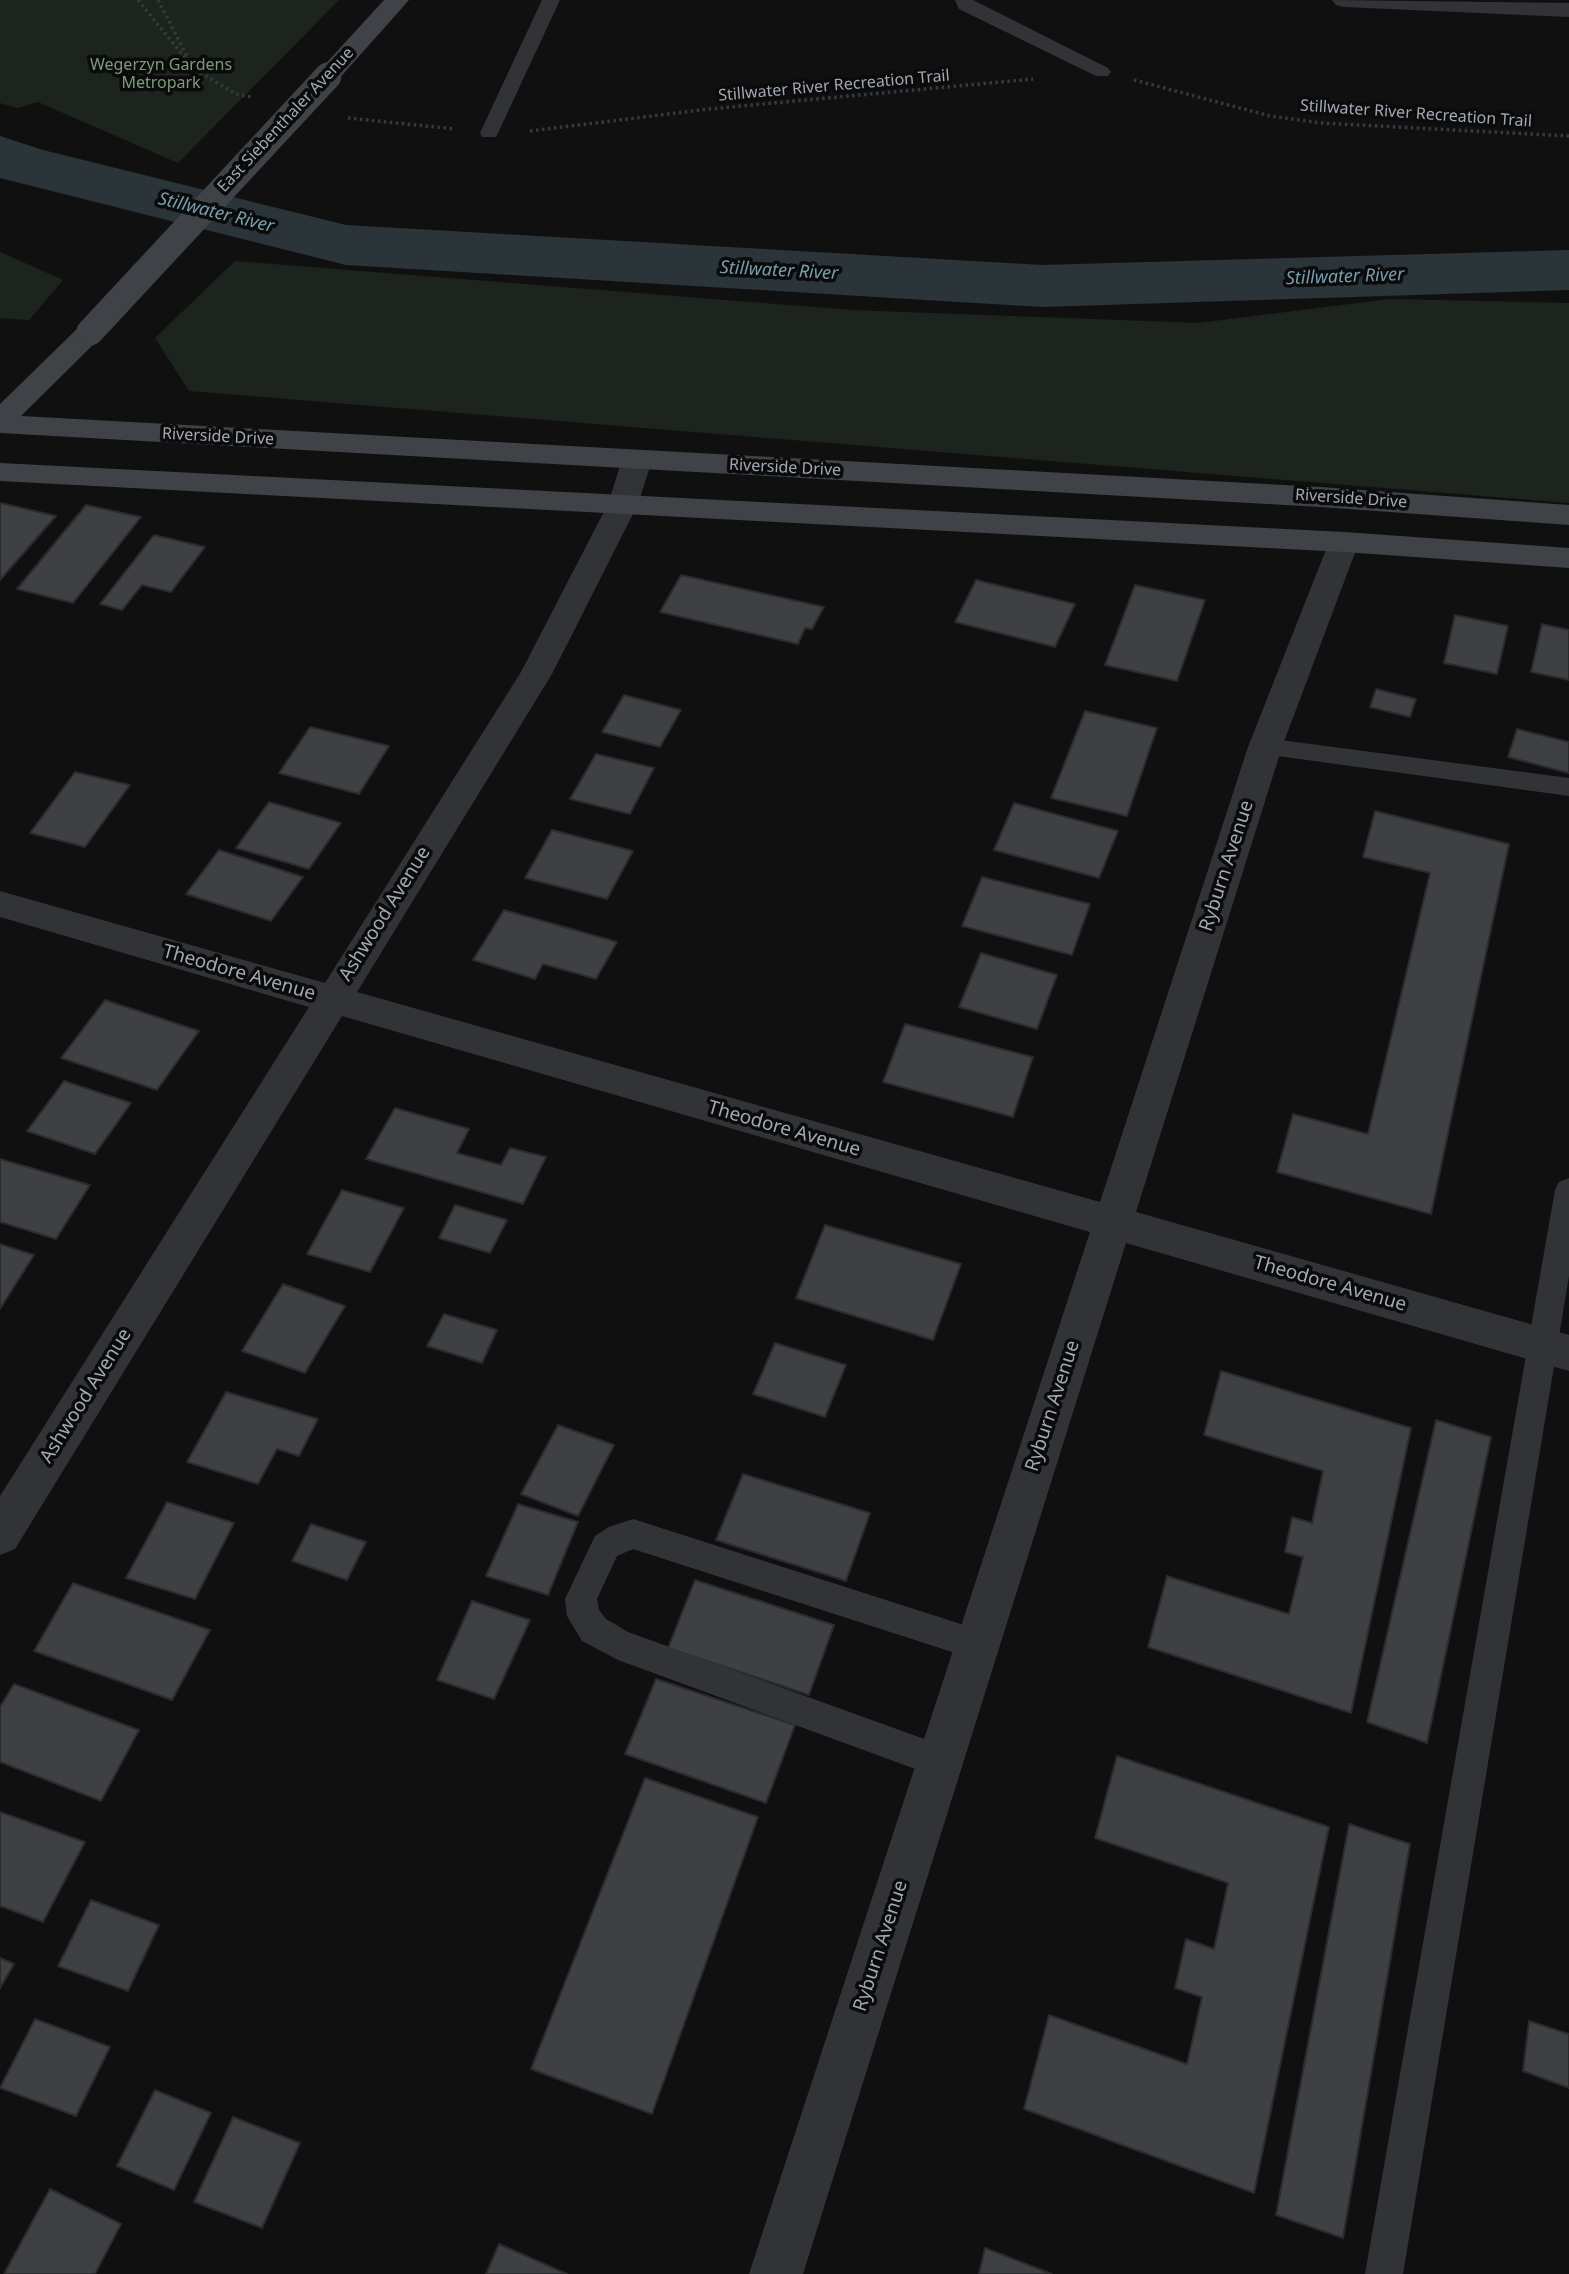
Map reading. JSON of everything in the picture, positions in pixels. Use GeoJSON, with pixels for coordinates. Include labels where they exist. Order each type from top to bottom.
{"type":"FeatureCollection","features":[{"type":"Feature","properties":{"kind":"main road","name":"East Siebenthaler Avenue"},"geometry":{"type":"LineString","coordinates":[[0,422],[90,332],[397,0]]}},
{"type":"Feature","properties":{"kind":"main road","name":"Riverside Drive"},"geometry":{"type":"LineString","coordinates":[[0,422],[1321,497],[1569,515]]}},
{"type":"Feature","properties":{"kind":"main road"},"geometry":{"type":"LineString","coordinates":[[0,472],[1344,542],[1569,558]]}},
{"type":"Feature","properties":{"kind":"street"},"geometry":{"type":"LineString","coordinates":[[1344,0],[1569,10]]}},
{"type":"Feature","properties":{"kind":"street","name":"Ashwood Avenue"},"geometry":{"type":"LineString","coordinates":[[0,1535],[536,674],[623,504],[637,460]]}},
{"type":"Feature","properties":{"kind":"street","name":"Ryburn Avenue"},"geometry":{"type":"LineString","coordinates":[[776,2274],[1265,747],[1344,542]]}},
{"type":"Feature","properties":{"kind":"street","name":"Theodore Avenue"},"geometry":{"type":"LineString","coordinates":[[0,904],[1555,1349]]}},
{"type":"Feature","properties":{"kind":"lane"},"geometry":{"type":"LineString","coordinates":[[488,133],[551,0]]}},
{"type":"Feature","properties":{"kind":"lane"},"geometry":{"type":"LineString","coordinates":[[964,0],[965,5],[1102,72]]}},
{"type":"Feature","properties":{"kind":"lane"},"geometry":{"type":"LineString","coordinates":[[1265,747],[1569,787]]}},
{"type":"Feature","properties":{"kind":"lane"},"geometry":{"type":"LineString","coordinates":[[1384,2274],[1555,1349],[1569,1190]]}},
{"type":"Feature","properties":{"kind":"lane"},"geometry":{"type":"LineString","coordinates":[[940,1760],[618,1644],[594,1630],[583,1616],[581,1599],[606,1546],[620,1537],[633,1534],[977,1644]]}},
{"type":"Feature","properties":{"kind":"path"},"geometry":{"type":"LineString","coordinates":[[138,0],[194,69],[236,94],[263,100]]}},
{"type":"Feature","properties":{"kind":"path"},"geometry":{"type":"LineString","coordinates":[[158,0],[194,69]]}},
{"type":"Feature","properties":{"kind":"path","name":"Stillwater River Recreation Trail"},"geometry":{"type":"LineString","coordinates":[[343,117],[488,133],[519,132],[709,109],[927,91],[1102,72],[1270,116],[1321,123],[1569,136]]}},
{"type":"Feature","properties":{"kind":"green space","name":"Wegerzyn Gardens Metropark"},"geometry":{"type":"Polygon","coordinates":[[[0,0],[339,0],[178,163],[38,102],[17,108],[0,103],[0,0]]]}},
{"type":"Feature","properties":{"kind":"green space"},"geometry":{"type":"Polygon","coordinates":[[[0,252],[63,280],[29,320],[0,318],[0,252]]]}},
{"type":"Feature","properties":{"kind":"green space"},"geometry":{"type":"Polygon","coordinates":[[[235,261],[851,310],[1198,323],[1390,299],[1569,303],[1569,503],[189,391],[155,338],[235,261]]]}},
{"type":"Feature","properties":{"kind":"building"},"geometry":{"type":"Polygon","coordinates":[[[0,504],[56,516],[0,580],[0,504]]]}},
{"type":"Feature","properties":{"kind":"building"},"geometry":{"type":"Polygon","coordinates":[[[86,505],[141,517],[73,603],[17,589],[86,505]]]}},
{"type":"Feature","properties":{"kind":"building"},"geometry":{"type":"Polygon","coordinates":[[[154,535],[205,547],[171,592],[142,585],[122,610],[100,604],[154,535]]]}},
{"type":"Feature","properties":{"kind":"building"},"geometry":{"type":"Polygon","coordinates":[[[681,575],[824,607],[812,629],[805,628],[798,644],[660,612],[681,575]]]}},
{"type":"Feature","properties":{"kind":"building"},"geometry":{"type":"Polygon","coordinates":[[[976,580],[1075,604],[1055,647],[955,622],[976,580]]]}},
{"type":"Feature","properties":{"kind":"building"},"geometry":{"type":"Polygon","coordinates":[[[1135,585],[1205,600],[1177,681],[1105,665],[1135,585]]]}},
{"type":"Feature","properties":{"kind":"building"},"geometry":{"type":"Polygon","coordinates":[[[1455,615],[1508,626],[1497,674],[1444,663],[1455,615]]]}},
{"type":"Feature","properties":{"kind":"building"},"geometry":{"type":"Polygon","coordinates":[[[1542,624],[1569,630],[1569,680],[1531,672],[1542,624]]]}},
{"type":"Feature","properties":{"kind":"building"},"geometry":{"type":"Polygon","coordinates":[[[1376,689],[1416,699],[1410,717],[1370,707],[1376,689]]]}},
{"type":"Feature","properties":{"kind":"building"},"geometry":{"type":"Polygon","coordinates":[[[624,695],[681,710],[660,747],[602,732],[624,695]]]}},
{"type":"Feature","properties":{"kind":"building"},"geometry":{"type":"Polygon","coordinates":[[[1085,711],[1157,728],[1127,816],[1051,798],[1085,711]]]}},
{"type":"Feature","properties":{"kind":"building"},"geometry":{"type":"Polygon","coordinates":[[[310,727],[389,746],[359,794],[279,773],[310,727]]]}},
{"type":"Feature","properties":{"kind":"building"},"geometry":{"type":"Polygon","coordinates":[[[1517,729],[1569,742],[1569,773],[1508,757],[1517,729]]]}},
{"type":"Feature","properties":{"kind":"building"},"geometry":{"type":"Polygon","coordinates":[[[596,754],[654,768],[630,814],[570,799],[596,754]]]}},
{"type":"Feature","properties":{"kind":"building"},"geometry":{"type":"Polygon","coordinates":[[[75,772],[130,785],[85,847],[30,833],[75,772]]]}},
{"type":"Feature","properties":{"kind":"building"},"geometry":{"type":"Polygon","coordinates":[[[269,802],[341,823],[309,869],[236,848],[269,802]]]}},
{"type":"Feature","properties":{"kind":"building"},"geometry":{"type":"Polygon","coordinates":[[[1014,803],[1118,831],[1099,878],[994,850],[1014,803]]]}},
{"type":"Feature","properties":{"kind":"building"},"geometry":{"type":"Polygon","coordinates":[[[1375,811],[1509,844],[1431,1214],[1277,1172],[1293,1114],[1368,1134],[1430,873],[1363,857],[1375,811]]]}},
{"type":"Feature","properties":{"kind":"building"},"geometry":{"type":"Polygon","coordinates":[[[552,830],[633,851],[607,899],[525,878],[552,830]]]}},
{"type":"Feature","properties":{"kind":"building"},"geometry":{"type":"Polygon","coordinates":[[[219,850],[303,877],[271,921],[186,894],[219,850]]]}},
{"type":"Feature","properties":{"kind":"building"},"geometry":{"type":"Polygon","coordinates":[[[982,877],[1090,904],[1072,955],[962,926],[982,877]]]}},
{"type":"Feature","properties":{"kind":"building"},"geometry":{"type":"Polygon","coordinates":[[[504,910],[617,942],[596,979],[543,964],[535,979],[473,960],[504,910]]]}},
{"type":"Feature","properties":{"kind":"building"},"geometry":{"type":"Polygon","coordinates":[[[981,953],[1057,975],[1037,1029],[959,1007],[981,953]]]}},
{"type":"Feature","properties":{"kind":"building"},"geometry":{"type":"Polygon","coordinates":[[[105,1000],[199,1031],[157,1090],[61,1058],[105,1000]]]}},
{"type":"Feature","properties":{"kind":"building"},"geometry":{"type":"Polygon","coordinates":[[[905,1024],[1033,1057],[1013,1117],[883,1082],[905,1024]]]}},
{"type":"Feature","properties":{"kind":"building"},"geometry":{"type":"Polygon","coordinates":[[[64,1081],[131,1103],[95,1154],[27,1131],[64,1081]]]}},
{"type":"Feature","properties":{"kind":"building"},"geometry":{"type":"Polygon","coordinates":[[[395,1108],[469,1129],[457,1153],[501,1165],[510,1148],[546,1157],[523,1204],[366,1159],[395,1108]]]}},
{"type":"Feature","properties":{"kind":"building"},"geometry":{"type":"Polygon","coordinates":[[[0,1159],[90,1185],[56,1239],[0,1222],[0,1159]]]}},
{"type":"Feature","properties":{"kind":"building"},"geometry":{"type":"Polygon","coordinates":[[[342,1190],[404,1208],[370,1272],[307,1254],[342,1190]]]}},
{"type":"Feature","properties":{"kind":"building"},"geometry":{"type":"Polygon","coordinates":[[[455,1205],[507,1220],[490,1253],[439,1238],[455,1205]]]}},
{"type":"Feature","properties":{"kind":"building"},"geometry":{"type":"Polygon","coordinates":[[[825,1225],[961,1264],[933,1340],[796,1298],[825,1225]]]}},
{"type":"Feature","properties":{"kind":"building"},"geometry":{"type":"Polygon","coordinates":[[[0,1244],[34,1255],[0,1309],[0,1244]]]}},
{"type":"Feature","properties":{"kind":"building"},"geometry":{"type":"Polygon","coordinates":[[[283,1284],[345,1306],[305,1373],[242,1351],[283,1284]]]}},
{"type":"Feature","properties":{"kind":"building"},"geometry":{"type":"Polygon","coordinates":[[[444,1314],[497,1330],[482,1363],[427,1346],[444,1314]]]}},
{"type":"Feature","properties":{"kind":"building"},"geometry":{"type":"Polygon","coordinates":[[[775,1343],[846,1365],[825,1417],[753,1394],[775,1343]]]}},
{"type":"Feature","properties":{"kind":"building"},"geometry":{"type":"Polygon","coordinates":[[[1221,1371],[1411,1428],[1351,1713],[1148,1647],[1167,1576],[1289,1614],[1303,1557],[1285,1552],[1292,1517],[1312,1523],[1323,1471],[1204,1435],[1221,1371]]]}},
{"type":"Feature","properties":{"kind":"building"},"geometry":{"type":"Polygon","coordinates":[[[226,1392],[318,1419],[299,1456],[277,1449],[258,1484],[187,1462],[226,1392]]]}},
{"type":"Feature","properties":{"kind":"building"},"geometry":{"type":"Polygon","coordinates":[[[1436,1420],[1491,1437],[1427,1743],[1367,1722],[1436,1420]]]}},
{"type":"Feature","properties":{"kind":"building"},"geometry":{"type":"Polygon","coordinates":[[[558,1425],[614,1445],[578,1516],[521,1494],[558,1425]]]}},
{"type":"Feature","properties":{"kind":"building"},"geometry":{"type":"Polygon","coordinates":[[[743,1474],[870,1513],[846,1581],[716,1540],[743,1474]]]}},
{"type":"Feature","properties":{"kind":"building"},"geometry":{"type":"Polygon","coordinates":[[[167,1502],[234,1523],[195,1599],[126,1578],[167,1502]]]}},
{"type":"Feature","properties":{"kind":"building"},"geometry":{"type":"Polygon","coordinates":[[[518,1504],[578,1522],[548,1595],[486,1576],[518,1504]]]}},
{"type":"Feature","properties":{"kind":"building"},"geometry":{"type":"Polygon","coordinates":[[[311,1524],[366,1542],[347,1580],[292,1561],[311,1524]]]}},
{"type":"Feature","properties":{"kind":"building"},"geometry":{"type":"Polygon","coordinates":[[[695,1580],[834,1625],[809,1695],[668,1648],[695,1580]]]}},
{"type":"Feature","properties":{"kind":"building"},"geometry":{"type":"Polygon","coordinates":[[[73,1583],[210,1630],[172,1700],[34,1651],[73,1583]]]}},
{"type":"Feature","properties":{"kind":"building"},"geometry":{"type":"Polygon","coordinates":[[[472,1601],[530,1620],[494,1699],[437,1680],[472,1601]]]}},
{"type":"Feature","properties":{"kind":"building"},"geometry":{"type":"Polygon","coordinates":[[[656,1679],[795,1725],[766,1803],[625,1754],[656,1679]]]}},
{"type":"Feature","properties":{"kind":"building"},"geometry":{"type":"Polygon","coordinates":[[[14,1684],[139,1730],[101,1801],[0,1762],[0,1707],[14,1684]]]}},
{"type":"Feature","properties":{"kind":"building"},"geometry":{"type":"Polygon","coordinates":[[[1117,1756],[1329,1827],[1254,2193],[1024,2109],[1049,2015],[1187,2064],[1202,1997],[1175,1988],[1186,1939],[1214,1949],[1228,1883],[1095,1838],[1117,1756]]]}},
{"type":"Feature","properties":{"kind":"building"},"geometry":{"type":"Polygon","coordinates":[[[645,1778],[758,1817],[652,2114],[531,2069],[645,1778]]]}},
{"type":"Feature","properties":{"kind":"building"},"geometry":{"type":"Polygon","coordinates":[[[0,1812],[85,1842],[43,1922],[0,1906],[0,1812]]]}},
{"type":"Feature","properties":{"kind":"building"},"geometry":{"type":"Polygon","coordinates":[[[1349,1824],[1410,1844],[1343,2238],[1276,2215],[1349,1824]]]}},
{"type":"Feature","properties":{"kind":"building"},"geometry":{"type":"Polygon","coordinates":[[[91,1900],[159,1925],[128,1991],[58,1966],[91,1900]]]}},
{"type":"Feature","properties":{"kind":"building"},"geometry":{"type":"Polygon","coordinates":[[[0,1958],[14,1964],[0,1988],[0,1958]]]}},
{"type":"Feature","properties":{"kind":"building"},"geometry":{"type":"Polygon","coordinates":[[[35,2019],[110,2047],[76,2116],[0,2088],[35,2019]]]}},
{"type":"Feature","properties":{"kind":"building"},"geometry":{"type":"Polygon","coordinates":[[[1529,2021],[1569,2034],[1569,2088],[1523,2071],[1529,2021]]]}},
{"type":"Feature","properties":{"kind":"building"},"geometry":{"type":"Polygon","coordinates":[[[155,2090],[211,2113],[174,2190],[117,2166],[155,2090]]]}},
{"type":"Feature","properties":{"kind":"building"},"geometry":{"type":"Polygon","coordinates":[[[233,2117],[300,2143],[262,2228],[194,2202],[233,2117]]]}},
{"type":"Feature","properties":{"kind":"building"},"geometry":{"type":"Polygon","coordinates":[[[50,2189],[121,2224],[95,2274],[4,2274],[50,2189]]]}},
{"type":"Feature","properties":{"kind":"building"},"geometry":{"type":"Polygon","coordinates":[[[499,2244],[567,2274],[486,2274],[499,2244]]]}},
{"type":"Feature","properties":{"kind":"building"},"geometry":{"type":"Polygon","coordinates":[[[985,2248],[1052,2274],[979,2274],[985,2248]]]}},
{"type":"Feature","properties":{"kind":"waterway","name":"Stillwater River"},"geometry":{"type":"LineString","coordinates":[[0,155],[20,164],[346,245],[1042,286],[1569,270]]}}]}
